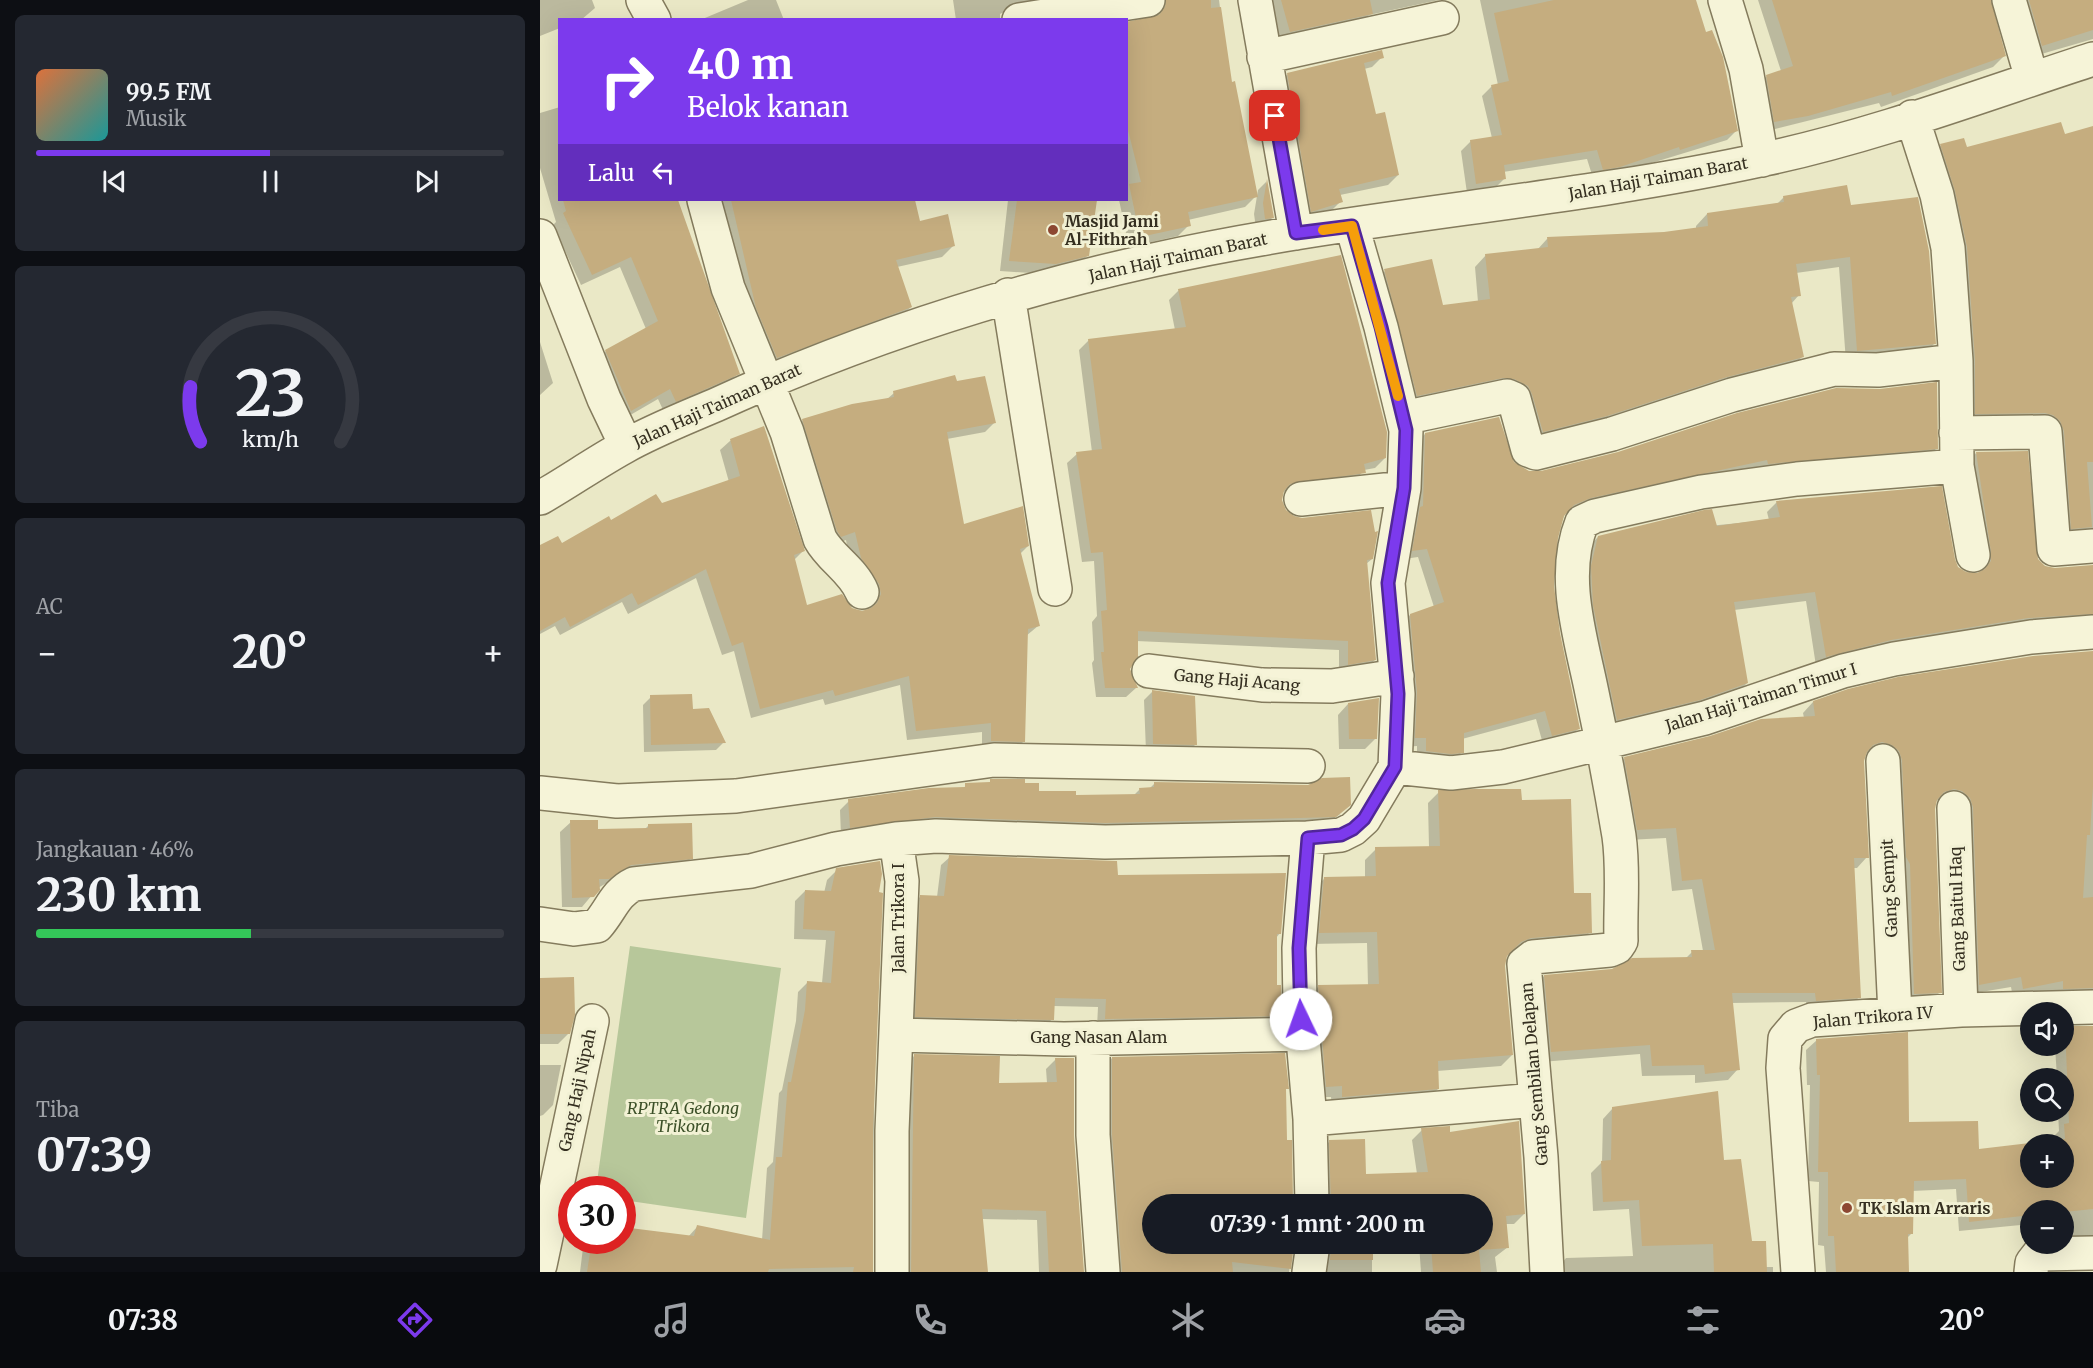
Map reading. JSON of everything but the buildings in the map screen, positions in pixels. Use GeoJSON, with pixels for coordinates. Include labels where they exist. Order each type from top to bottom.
{"type":"FeatureCollection","features":[{"type":"Feature","properties":{"kind":"street"},"geometry":{"type":"LineString","coordinates":[[643,0],[653,18]]}},
{"type":"Feature","properties":{"kind":"street"},"geometry":{"type":"LineString","coordinates":[[1032,18],[1148,0]]}},
{"type":"Feature","properties":{"kind":"street"},"geometry":{"type":"LineString","coordinates":[[1255,0],[1296,233]]}},
{"type":"Feature","properties":{"kind":"street"},"geometry":{"type":"LineString","coordinates":[[1725,0],[1746,69],[1762,160]]}},
{"type":"Feature","properties":{"kind":"street"},"geometry":{"type":"LineString","coordinates":[[2009,0],[2032,78]]}},
{"type":"Feature","properties":{"kind":"street"},"geometry":{"type":"LineString","coordinates":[[1264,57],[1442,18]]}},
{"type":"Feature","properties":{"kind":"street","name":"Jalan Haji Taiman Barat"},"geometry":{"type":"LineString","coordinates":[[540,498],[626,445],[768,381],[860,344],[1008,296],[1154,260],[1296,233],[1605,188],[1762,160],[1836,142],[2093,59]]}},
{"type":"Feature","properties":{"kind":"street"},"geometry":{"type":"LineString","coordinates":[[1912,117],[1937,195],[1948,248],[1956,361],[1957,466],[1973,555]]}},
{"type":"Feature","properties":{"kind":"street"},"geometry":{"type":"LineString","coordinates":[[704,201],[728,288],[768,381],[820,539],[827,552],[858,580],[862,592]]}},
{"type":"Feature","properties":{"kind":"street"},"geometry":{"type":"LineString","coordinates":[[896,838],[936,836],[1105,842],[1308,838],[1341,835],[1353,829],[1364,819],[1395,767],[1398,726],[1397,676],[1388,583],[1404,488],[1406,459],[1403,418],[1381,327],[1352,226]]}},
{"type":"Feature","properties":{"kind":"street"},"geometry":{"type":"LineString","coordinates":[[540,236],[604,399],[626,445]]}},
{"type":"Feature","properties":{"kind":"street"},"geometry":{"type":"LineString","coordinates":[[1008,296],[1055,589]]}},
{"type":"Feature","properties":{"kind":"street"},"geometry":{"type":"LineString","coordinates":[[1403,418],[1507,396],[1514,399],[1528,450],[1536,453],[1623,430],[1732,395],[1834,369],[1878,370],[1956,361]]}},
{"type":"Feature","properties":{"kind":"street"},"geometry":{"type":"LineString","coordinates":[[1956,432],[2045,432],[2054,549],[2093,546]]}},
{"type":"Feature","properties":{"kind":"street"},"geometry":{"type":"LineString","coordinates":[[1602,742],[1579,641],[1572,581],[1574,550],[1582,522],[1595,516],[1701,492],[1797,479],[1957,466]]}},
{"type":"Feature","properties":{"kind":"street"},"geometry":{"type":"LineString","coordinates":[[1300,499],[1404,488]]}},
{"type":"Feature","properties":{"kind":"street","name":"Jalan Haji Taiman Timur I"},"geometry":{"type":"LineString","coordinates":[[1395,767],[1451,773],[1503,767],[1705,718],[1843,671],[1894,659],[2031,637],[2093,632]]}},
{"type":"Feature","properties":{"kind":"street","name":"Gang Haji Acang"},"geometry":{"type":"LineString","coordinates":[[1149,671],[1262,685],[1332,686],[1397,676]]}},
{"type":"Feature","properties":{"kind":"street","name":"Gang Sembilan Delapan"},"geometry":{"type":"LineString","coordinates":[[1548,1272],[1524,964],[1533,957],[1610,950],[1617,947],[1621,941],[1619,839],[1602,742]]}},
{"type":"Feature","properties":{"kind":"street"},"geometry":{"type":"LineString","coordinates":[[540,793],[617,801],[736,796],[994,760],[1308,766]]}},
{"type":"Feature","properties":{"kind":"street","name":"Gang Sempit"},"geometry":{"type":"LineString","coordinates":[[1883,761],[1894,1014]]}},
{"type":"Feature","properties":{"kind":"street","name":"Gang Baitul Haq"},"geometry":{"type":"LineString","coordinates":[[1954,808],[1961,1010]]}},
{"type":"Feature","properties":{"kind":"street","name":"Jalan Trikora I"},"geometry":{"type":"LineString","coordinates":[[540,924],[574,930],[597,926],[621,890],[634,884],[751,871],[836,849],[896,838],[902,881],[896,1035],[892,1272]]}},
{"type":"Feature","properties":{"kind":"street"},"geometry":{"type":"LineString","coordinates":[[1308,838],[1299,948],[1302,1034],[1310,1119],[1312,1194]]}},
{"type":"Feature","properties":{"kind":"street","name":"Jalan Trikora IV"},"geometry":{"type":"LineString","coordinates":[[1798,1272],[1783,1068],[1785,1039],[1796,1026],[1812,1020],[1894,1014],[2093,1007]]}},
{"type":"Feature","properties":{"kind":"street","name":"Gang Haji Nipah"},"geometry":{"type":"LineString","coordinates":[[540,1265],[551,1154],[592,1021]]}},
{"type":"Feature","properties":{"kind":"street","name":"Gang Nasan Alam"},"geometry":{"type":"LineString","coordinates":[[896,1035],[1093,1038],[1302,1034]]}},
{"type":"Feature","properties":{"kind":"street"},"geometry":{"type":"LineString","coordinates":[[1093,1038],[1093,1135],[1103,1272]]}},
{"type":"Feature","properties":{"kind":"street"},"geometry":{"type":"LineString","coordinates":[[1310,1119],[1536,1100]]}},
{"type":"Feature","properties":{"kind":"street"},"geometry":{"type":"LineString","coordinates":[[2031,1272],[2032,1263],[2040,1254],[2093,1253]]}},
{"type":"Feature","properties":{"kind":"street"},"geometry":{"type":"LineString","coordinates":[[1309,1272],[1312,1254]]}},
{"type":"Feature","properties":{"kind":"green space","name":"RPTRA Gedong Trikora"},"geometry":{"type":"Polygon","coordinates":[[[630,946],[781,968],[746,1218],[636,1202],[636,1176],[598,1176],[630,946]]]}},
{"type":"Feature","properties":{"kind":"slow traffic"},"geometry":{"type":"LineString","coordinates":[[1323,230],[1352,226],[1398,396]]}},
{"type":"Feature","properties":{"kind":"place","name":"Masjid Jami Al-Fithrah"},"geometry":{"type":"Point","coordinates":[1053,230]}},
{"type":"Feature","properties":{"kind":"place","name":"TK Islam Arraris"},"geometry":{"type":"Point","coordinates":[1847,1208]}},
{"type":"Feature","properties":{"kind":"route"},"geometry":{"type":"LineString","coordinates":[[1275,116],[1296,233],[1352,226],[1381,327],[1406,430],[1404,488],[1388,583],[1398,694],[1395,767],[1364,819],[1353,829],[1341,835],[1308,838],[1301,895],[1299,948],[1301,1019]]}}]}
